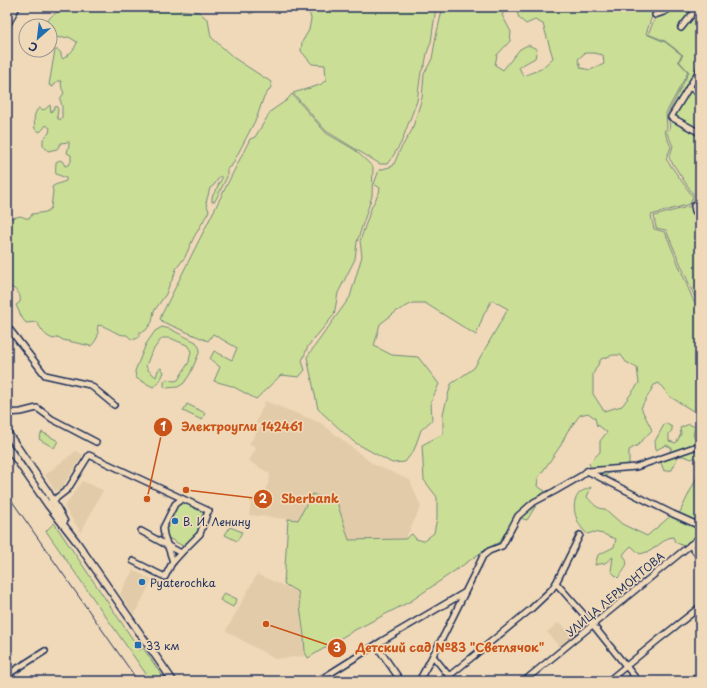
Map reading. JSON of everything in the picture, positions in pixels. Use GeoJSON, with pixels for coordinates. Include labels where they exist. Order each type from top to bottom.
{"type":"FeatureCollection","features":[{"type":"Feature","properties":{"kind":"main road"},"geometry":{"type":"LineString","coordinates":[[7,432],[48,492],[50,503]]}},
{"type":"Feature","properties":{"kind":"main road"},"geometry":{"type":"LineString","coordinates":[[7,446],[50,503],[173,681]]}},
{"type":"Feature","properties":{"kind":"street"},"geometry":{"type":"LineString","coordinates":[[7,26],[17,7]]}},
{"type":"Feature","properties":{"kind":"street"},"geometry":{"type":"LineString","coordinates":[[656,15],[672,7]]}},
{"type":"Feature","properties":{"kind":"street"},"geometry":{"type":"LineString","coordinates":[[681,28],[698,7]]}},
{"type":"Feature","properties":{"kind":"street"},"geometry":{"type":"LineString","coordinates":[[700,69],[671,117],[700,133]]}},
{"type":"Feature","properties":{"kind":"street"},"geometry":{"type":"LineString","coordinates":[[689,87],[700,94]]}},
{"type":"Feature","properties":{"kind":"street"},"geometry":{"type":"LineString","coordinates":[[694,206],[695,211],[700,217]]}},
{"type":"Feature","properties":{"kind":"street"},"geometry":{"type":"LineString","coordinates":[[7,326],[45,374],[90,385],[114,405]]}},
{"type":"Feature","properties":{"kind":"street"},"geometry":{"type":"LineString","coordinates":[[7,413],[21,412],[37,408],[52,420],[96,442]]}},
{"type":"Feature","properties":{"kind":"street"},"geometry":{"type":"LineString","coordinates":[[419,681],[483,556],[489,551],[502,546],[518,516],[534,502],[568,484],[587,471],[636,467],[700,445]]}},
{"type":"Feature","properties":{"kind":"street"},"geometry":{"type":"LineString","coordinates":[[50,503],[68,490],[89,455],[208,511],[200,534],[173,562],[166,577],[133,561]]}},
{"type":"Feature","properties":{"kind":"street"},"geometry":{"type":"LineString","coordinates":[[587,471],[700,526]]}},
{"type":"Feature","properties":{"kind":"street"},"geometry":{"type":"LineString","coordinates":[[173,562],[164,535],[164,528],[175,504],[182,499]]}},
{"type":"Feature","properties":{"kind":"street"},"geometry":{"type":"LineString","coordinates":[[141,531],[181,553]]}},
{"type":"Feature","properties":{"kind":"street"},"geometry":{"type":"LineString","coordinates":[[449,676],[551,590],[580,535]]}},
{"type":"Feature","properties":{"kind":"street","name":"УЛИЦА ЛЕРМОНТОВА"},"geometry":{"type":"LineString","coordinates":[[524,681],[700,537]]}},
{"type":"Feature","properties":{"kind":"street"},"geometry":{"type":"LineString","coordinates":[[690,545],[700,557]]}},
{"type":"Feature","properties":{"kind":"street"},"geometry":{"type":"LineString","coordinates":[[556,583],[594,625],[638,681]]}},
{"type":"Feature","properties":{"kind":"street"},"geometry":{"type":"LineString","coordinates":[[318,681],[465,593]]}},
{"type":"Feature","properties":{"kind":"street"},"geometry":{"type":"LineString","coordinates":[[608,681],[700,607]]}},
{"type":"Feature","properties":{"kind":"street"},"geometry":{"type":"LineString","coordinates":[[376,645],[401,681]]}},
{"type":"Feature","properties":{"kind":"street"},"geometry":{"type":"LineString","coordinates":[[7,675],[46,651]]}},
{"type":"Feature","properties":{"kind":"street"},"geometry":{"type":"LineString","coordinates":[[433,656],[453,681]]}},
{"type":"Feature","properties":{"kind":"street"},"geometry":{"type":"LineString","coordinates":[[693,681],[700,674]]}},
{"type":"Feature","properties":{"kind":"shaded area"},"geometry":{"type":"Polygon","coordinates":[[[265,401],[321,423],[373,464],[410,480],[421,507],[405,539],[349,540],[337,502],[312,494],[298,520],[249,515],[251,503],[250,499],[263,495],[269,481],[270,474],[249,461],[256,448],[249,444],[261,425],[256,423],[265,401]]]}},
{"type":"Feature","properties":{"kind":"shaded area"},"geometry":{"type":"Polygon","coordinates":[[[76,451],[83,455],[61,489],[55,491],[45,475],[76,451]]]}},
{"type":"Feature","properties":{"kind":"shaded area"},"geometry":{"type":"Polygon","coordinates":[[[82,481],[103,490],[81,532],[64,507],[82,481]]]}},
{"type":"Feature","properties":{"kind":"shaded area"},"geometry":{"type":"Polygon","coordinates":[[[133,570],[152,580],[134,615],[120,594],[133,570]]]}},
{"type":"Feature","properties":{"kind":"shaded area"},"geometry":{"type":"Polygon","coordinates":[[[257,574],[297,592],[305,656],[275,659],[226,631],[257,574]]]}},
{"type":"Feature","properties":{"kind":"shaded area"},"geometry":{"type":"Polygon","coordinates":[[[558,623],[560,625],[561,623],[574,639],[561,649],[547,632],[558,623]]]}},
{"type":"Feature","properties":{"kind":"green space"},"geometry":{"type":"Polygon","coordinates":[[[67,7],[175,7],[180,10],[199,12],[208,20],[211,37],[234,58],[271,82],[271,87],[263,99],[257,117],[231,167],[227,169],[227,177],[215,201],[212,202],[212,197],[222,178],[220,176],[210,188],[206,203],[209,211],[194,237],[185,257],[176,269],[166,294],[154,311],[152,322],[146,330],[140,332],[139,337],[136,339],[131,339],[127,335],[120,334],[98,325],[98,336],[91,346],[63,340],[58,337],[54,339],[51,338],[44,332],[37,322],[26,323],[21,317],[16,305],[20,302],[19,293],[7,285],[7,219],[21,216],[30,218],[32,214],[46,212],[51,208],[52,187],[66,181],[66,178],[56,174],[56,162],[60,160],[65,166],[71,162],[71,155],[67,153],[69,142],[61,143],[57,149],[48,151],[43,145],[43,139],[49,133],[50,128],[46,125],[40,132],[35,129],[34,120],[36,112],[39,108],[44,110],[50,105],[51,112],[56,106],[58,109],[57,117],[59,120],[62,118],[62,106],[60,99],[64,93],[61,81],[57,81],[53,87],[49,85],[54,58],[58,58],[58,50],[63,59],[70,54],[77,42],[69,37],[58,37],[58,18],[50,18],[67,7]]]}},
{"type":"Feature","properties":{"kind":"green space"},"geometry":{"type":"Polygon","coordinates":[[[246,7],[264,7],[250,14],[246,7]]]}},
{"type":"Feature","properties":{"kind":"green space"},"geometry":{"type":"Polygon","coordinates":[[[308,7],[436,7],[431,42],[425,64],[421,72],[417,101],[401,143],[387,164],[380,164],[326,131],[293,93],[320,85],[326,80],[325,65],[312,64],[301,51],[302,42],[309,30],[311,19],[308,7]]]}},
{"type":"Feature","properties":{"kind":"green space"},"geometry":{"type":"Polygon","coordinates":[[[446,7],[655,7],[646,34],[665,42],[682,55],[678,61],[688,72],[666,113],[667,128],[664,131],[671,147],[666,159],[693,197],[690,204],[651,215],[654,229],[665,232],[694,302],[700,301],[700,411],[693,411],[669,396],[659,383],[654,385],[641,408],[652,430],[638,445],[629,450],[629,465],[625,469],[614,470],[605,476],[591,469],[589,463],[600,452],[600,441],[607,432],[598,425],[597,427],[595,418],[588,413],[580,415],[567,432],[561,445],[538,478],[537,486],[545,491],[527,520],[520,518],[509,536],[479,554],[411,601],[351,632],[308,658],[305,652],[298,592],[284,584],[288,519],[298,520],[312,494],[337,502],[349,540],[405,539],[412,534],[416,539],[424,541],[434,533],[437,518],[437,497],[424,480],[422,445],[443,434],[443,414],[451,384],[474,368],[508,309],[492,300],[484,314],[476,335],[425,303],[413,303],[397,311],[380,324],[374,346],[392,355],[418,357],[439,384],[431,402],[432,420],[421,430],[414,450],[405,462],[392,463],[354,442],[318,409],[307,357],[350,297],[362,256],[360,241],[372,206],[379,193],[380,188],[374,184],[379,170],[393,166],[400,150],[412,130],[422,98],[424,74],[432,59],[442,11],[446,7]],[[507,8],[502,15],[511,32],[510,41],[497,55],[495,65],[503,70],[520,49],[528,45],[537,49],[535,58],[519,67],[523,76],[541,69],[553,58],[543,24],[535,20],[526,24],[519,18],[516,9],[507,8]],[[585,53],[578,59],[581,68],[590,70],[604,64],[603,55],[594,53],[585,53]],[[613,355],[601,359],[593,374],[593,394],[604,411],[622,406],[639,383],[637,368],[626,362],[621,355],[613,355]]]}},
{"type":"Feature","properties":{"kind":"green space"},"geometry":{"type":"Polygon","coordinates":[[[660,7],[700,7],[700,299],[696,300],[666,230],[656,228],[654,216],[691,206],[695,197],[669,158],[673,146],[666,131],[670,129],[668,113],[689,72],[679,61],[683,55],[665,41],[648,34],[660,7]]]}},
{"type":"Feature","properties":{"kind":"green space"},"geometry":{"type":"Polygon","coordinates":[[[292,94],[326,133],[355,150],[373,167],[372,196],[357,242],[355,259],[338,293],[334,315],[308,346],[302,361],[305,370],[299,377],[281,375],[256,399],[232,386],[214,381],[220,367],[210,359],[214,351],[232,360],[237,348],[213,334],[208,341],[163,322],[160,319],[250,139],[255,137],[271,111],[287,100],[292,94]]]}},
{"type":"Feature","properties":{"kind":"green space"},"geometry":{"type":"Polygon","coordinates":[[[162,327],[170,329],[196,342],[200,349],[190,374],[184,383],[178,387],[166,388],[164,386],[164,382],[167,379],[174,381],[178,380],[189,362],[191,351],[187,345],[170,338],[162,338],[151,353],[146,366],[148,370],[156,377],[158,370],[161,368],[164,372],[158,383],[153,387],[136,378],[135,371],[146,344],[155,331],[162,327]]]}},
{"type":"Feature","properties":{"kind":"green space"},"geometry":{"type":"Polygon","coordinates":[[[187,404],[205,413],[202,420],[183,411],[187,404]]]}},
{"type":"Feature","properties":{"kind":"green space"},"geometry":{"type":"Polygon","coordinates":[[[665,423],[672,427],[669,434],[669,441],[676,443],[681,434],[680,428],[689,424],[695,427],[693,435],[697,441],[700,441],[700,462],[695,457],[692,459],[678,456],[672,470],[664,471],[661,463],[672,448],[666,445],[656,450],[655,441],[665,423]]]}},
{"type":"Feature","properties":{"kind":"green space"},"geometry":{"type":"Polygon","coordinates":[[[42,432],[58,441],[54,448],[39,439],[42,432]]]}},
{"type":"Feature","properties":{"kind":"green space"},"geometry":{"type":"Polygon","coordinates":[[[700,471],[700,539],[688,548],[675,542],[673,537],[668,538],[650,551],[640,554],[631,546],[623,555],[627,564],[618,578],[611,571],[613,557],[605,563],[595,565],[598,555],[614,547],[616,539],[593,532],[588,534],[584,531],[578,522],[574,505],[580,492],[591,487],[587,497],[595,505],[599,508],[605,509],[622,524],[647,536],[673,514],[679,514],[700,471]]]}},
{"type":"Feature","properties":{"kind":"green space"},"geometry":{"type":"Polygon","coordinates":[[[182,500],[205,511],[201,526],[187,547],[165,536],[166,526],[170,516],[182,500]]]}},
{"type":"Feature","properties":{"kind":"green space"},"geometry":{"type":"Polygon","coordinates":[[[54,523],[140,650],[143,648],[166,681],[151,681],[46,531],[54,523]]]}},
{"type":"Feature","properties":{"kind":"green space"},"geometry":{"type":"Polygon","coordinates":[[[230,527],[242,532],[237,541],[225,535],[230,527]]]}},
{"type":"Feature","properties":{"kind":"green space"},"geometry":{"type":"Polygon","coordinates":[[[224,593],[237,599],[233,607],[220,600],[224,593]]]}},
{"type":"Feature","properties":{"kind":"railway"},"geometry":{"type":"LineString","coordinates":[[7,494],[138,681]]}},
{"type":"Feature","properties":{"kind":"place","name":"Sberbank"},"geometry":{"type":"Point","coordinates":[186,490]}},
{"type":"Feature","properties":{"kind":"place","name":"Электроугли 142461"},"geometry":{"type":"Point","coordinates":[147,499]}},
{"type":"Feature","properties":{"kind":"place","name":"В. И. Ленину"},"geometry":{"type":"Point","coordinates":[175,521]}},
{"type":"Feature","properties":{"kind":"place","name":"Pyaterochka"},"geometry":{"type":"Point","coordinates":[142,582]}},
{"type":"Feature","properties":{"kind":"place","name":"Детский сад №83 \"Светлячок\""},"geometry":{"type":"Point","coordinates":[266,624]}},
{"type":"Feature","properties":{"kind":"place","name":"33 км"},"geometry":{"type":"Point","coordinates":[138,645]}}]}
